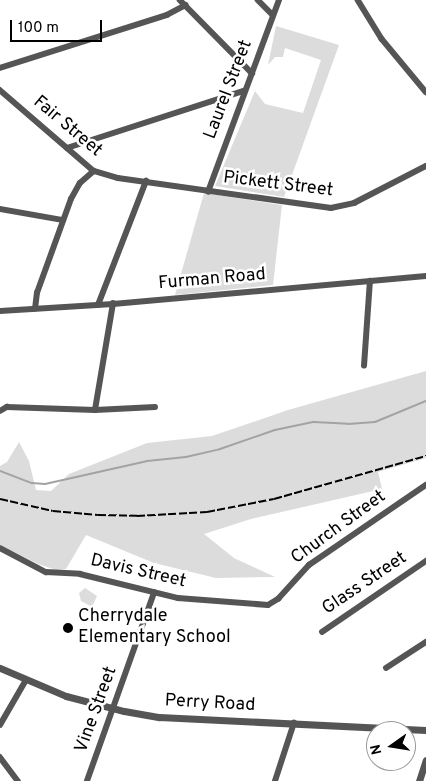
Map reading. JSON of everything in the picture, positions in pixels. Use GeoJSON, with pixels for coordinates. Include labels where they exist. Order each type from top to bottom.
{"type":"FeatureCollection","features":[{"type":"Feature","properties":{"kind":"street"},"geometry":{"type":"LineString","coordinates":[[180,0],[252,73]]}},
{"type":"Feature","properties":{"kind":"street"},"geometry":{"type":"LineString","coordinates":[[258,0],[274,15]]}},
{"type":"Feature","properties":{"kind":"street","name":"Laurel Street"},"geometry":{"type":"LineString","coordinates":[[208,192],[279,0]]}},
{"type":"Feature","properties":{"kind":"street"},"geometry":{"type":"LineString","coordinates":[[358,0],[382,39],[426,92]]}},
{"type":"Feature","properties":{"kind":"street"},"geometry":{"type":"LineString","coordinates":[[0,68],[167,15],[186,5]]}},
{"type":"Feature","properties":{"kind":"street","name":"Fair Street"},"geometry":{"type":"LineString","coordinates":[[0,90],[94,171],[118,178],[208,192]]}},
{"type":"Feature","properties":{"kind":"street"},"geometry":{"type":"LineString","coordinates":[[67,148],[244,91]]}},
{"type":"Feature","properties":{"kind":"street","name":"Pickett Street"},"geometry":{"type":"LineString","coordinates":[[208,192],[321,208],[340,207],[354,203],[426,166]]}},
{"type":"Feature","properties":{"kind":"street"},"geometry":{"type":"LineString","coordinates":[[35,308],[37,294],[74,192],[83,180],[94,171]]}},
{"type":"Feature","properties":{"kind":"street"},"geometry":{"type":"LineString","coordinates":[[98,305],[146,181]]}},
{"type":"Feature","properties":{"kind":"street"},"geometry":{"type":"LineString","coordinates":[[0,209],[63,220]]}},
{"type":"Feature","properties":{"kind":"street","name":"Furman Road"},"geometry":{"type":"LineString","coordinates":[[0,311],[113,304],[426,276]]}},
{"type":"Feature","properties":{"kind":"street"},"geometry":{"type":"LineString","coordinates":[[364,366],[370,281]]}},
{"type":"Feature","properties":{"kind":"street"},"geometry":{"type":"LineString","coordinates":[[95,410],[113,304]]}},
{"type":"Feature","properties":{"kind":"street"},"geometry":{"type":"LineString","coordinates":[[0,411],[8,407],[95,410],[156,407]]}},
{"type":"Feature","properties":{"kind":"street","name":"Church Street"},"geometry":{"type":"LineString","coordinates":[[275,601],[309,565],[426,485]]}},
{"type":"Feature","properties":{"kind":"street","name":"Davis Street"},"geometry":{"type":"LineString","coordinates":[[0,548],[46,572],[80,574],[154,593],[199,600],[254,605],[268,604],[275,601]]}},
{"type":"Feature","properties":{"kind":"street","name":"Glass Street"},"geometry":{"type":"LineString","coordinates":[[322,632],[426,561]]}},
{"type":"Feature","properties":{"kind":"street","name":"Vine Street"},"geometry":{"type":"LineString","coordinates":[[87,781],[154,593]]}},
{"type":"Feature","properties":{"kind":"street"},"geometry":{"type":"LineString","coordinates":[[386,668],[426,642]]}},
{"type":"Feature","properties":{"kind":"street","name":"Perry Road"},"geometry":{"type":"LineString","coordinates":[[0,668],[66,696],[113,709],[179,719],[426,730]]}},
{"type":"Feature","properties":{"kind":"street"},"geometry":{"type":"LineString","coordinates":[[0,725],[26,680]]}},
{"type":"Feature","properties":{"kind":"street"},"geometry":{"type":"LineString","coordinates":[[275,781],[294,724]]}},
{"type":"Feature","properties":{"kind":"street"},"geometry":{"type":"LineString","coordinates":[[0,758],[18,781]]}},
{"type":"Feature","properties":{"kind":"street"},"geometry":{"type":"LineString","coordinates":[[419,781],[426,760]]}},
{"type":"Feature","properties":{"kind":"shaded area"},"geometry":{"type":"Polygon","coordinates":[[[276,26],[339,45],[284,197],[215,186],[255,91],[265,104],[303,113],[321,60],[285,48],[283,57],[275,57],[268,65],[276,26]]]}},
{"type":"Feature","properties":{"kind":"shaded area"},"geometry":{"type":"Polygon","coordinates":[[[204,193],[282,205],[273,285],[175,295],[204,193]]]}},
{"type":"Feature","properties":{"kind":"shaded area"},"geometry":{"type":"Polygon","coordinates":[[[426,371],[426,458],[378,472],[382,489],[251,519],[204,534],[234,558],[275,577],[216,578],[154,563],[86,535],[66,569],[56,570],[38,564],[0,545],[0,466],[7,462],[19,442],[29,461],[36,490],[51,491],[69,474],[147,443],[212,436],[288,410],[426,371]]]}},
{"type":"Feature","properties":{"kind":"shaded area"},"geometry":{"type":"Polygon","coordinates":[[[85,588],[97,596],[92,607],[81,601],[79,593],[85,588]]]}},
{"type":"Feature","properties":{"kind":"waterway"},"geometry":{"type":"LineString","coordinates":[[0,471],[32,483],[45,484],[147,461],[186,457],[220,449],[275,430],[314,422],[348,424],[375,422],[426,401]]}},
{"type":"Feature","properties":{"kind":"railway"},"geometry":{"type":"LineString","coordinates":[[0,499],[53,511],[98,515],[137,516],[207,512],[274,499],[426,456]]}},
{"type":"Feature","properties":{"kind":"place","name":"Cherrydale Elementary School"},"geometry":{"type":"Point","coordinates":[68,628]}}]}
